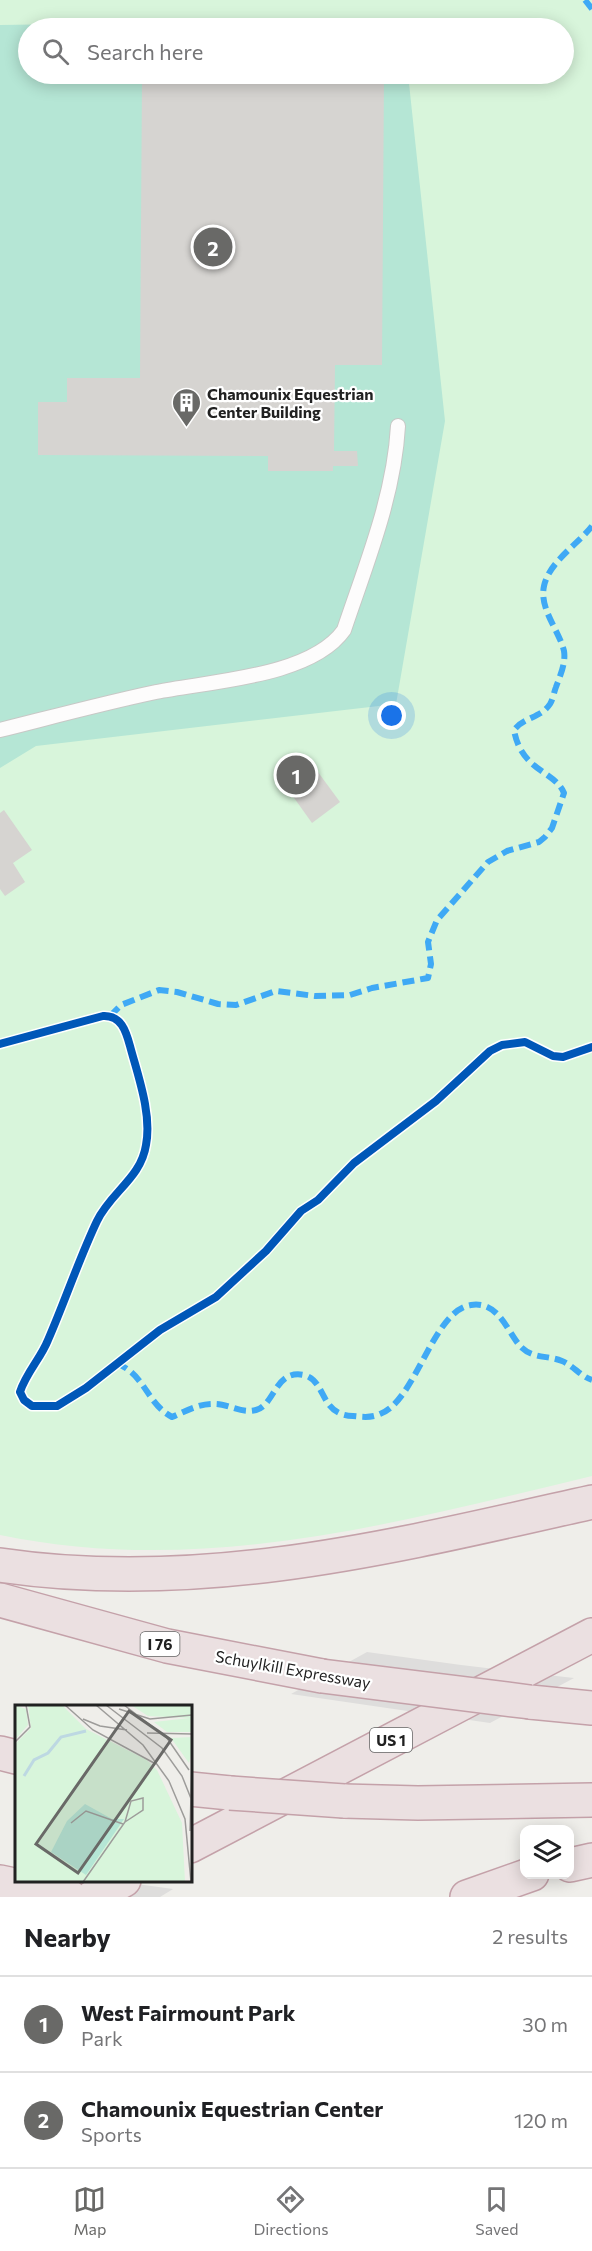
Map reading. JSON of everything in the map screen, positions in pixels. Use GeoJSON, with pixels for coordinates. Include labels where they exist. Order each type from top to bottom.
{"type":"FeatureCollection","features":[{"type":"Feature","properties":{"kind":"highway"},"geometry":{"type":"LineString","coordinates":[[0,1565],[37,1570],[108,1574],[174,1574],[259,1567],[336,1557],[405,1544],[592,1502]]}},
{"type":"Feature","properties":{"kind":"highway","name":"Schuylkill Expressway"},"geometry":{"type":"LineString","coordinates":[[0,1600],[167,1646],[322,1676],[592,1708]]}},
{"type":"Feature","properties":{"kind":"highway","name":"US 1"},"geometry":{"type":"LineString","coordinates":[[192,1845],[592,1635]]}},
{"type":"Feature","properties":{"kind":"highway"},"geometry":{"type":"LineString","coordinates":[[0,1753],[15,1757]]}},
{"type":"Feature","properties":{"kind":"highway"},"geometry":{"type":"LineString","coordinates":[[192,1789],[344,1801],[418,1803],[592,1800]]}},
{"type":"Feature","properties":{"kind":"highway"},"geometry":{"type":"LineString","coordinates":[[574,1864],[592,1860]]}},
{"type":"Feature","properties":{"kind":"highway"},"geometry":{"type":"LineString","coordinates":[[470,1896],[520,1879]]}},
{"type":"Feature","properties":{"kind":"highway"},"geometry":{"type":"LineString","coordinates":[[0,1882],[57,1895]]}},
{"type":"Feature","properties":{"kind":"highway"},"geometry":{"type":"LineString","coordinates":[[93,1897],[122,1882]]}},
{"type":"Feature","properties":{"kind":"lane"},"geometry":{"type":"LineString","coordinates":[[0,730],[156,692],[252,675],[305,659],[334,644],[344,630],[386,501],[396,464],[398,426]]}},
{"type":"Feature","properties":{"kind":"green space"},"geometry":{"type":"Polygon","coordinates":[[[0,0],[592,0],[592,1476],[445,1511],[299,1539],[225,1547],[151,1550],[76,1546],[0,1535],[0,0]]]}},
{"type":"Feature","properties":{"kind":"green space"},"geometry":{"type":"Polygon","coordinates":[[[0,25],[18,25],[18,84],[409,84],[445,421],[396,704],[36,746],[0,768],[0,25]]]}},
{"type":"Feature","properties":{"kind":"pier"},"geometry":{"type":"Polygon","coordinates":[[[367,1652],[574,1678],[490,1723],[291,1694],[367,1652]]]}},
{"type":"Feature","properties":{"kind":"pier"},"geometry":{"type":"Polygon","coordinates":[[[63,1882],[122,1882],[173,1889],[160,1897],[35,1897],[63,1882]]]}},
{"type":"Feature","properties":{"kind":"building"},"geometry":{"type":"Polygon","coordinates":[[[142,84],[384,84],[382,365],[335,365],[334,451],[357,451],[358,466],[333,466],[333,471],[268,471],[268,456],[38,455],[38,402],[67,402],[67,378],[140,378],[142,84]]]}},
{"type":"Feature","properties":{"kind":"building"},"geometry":{"type":"Polygon","coordinates":[[[315,768],[340,802],[312,823],[287,788],[315,768]]]}},
{"type":"Feature","properties":{"kind":"building"},"geometry":{"type":"Polygon","coordinates":[[[4,810],[32,850],[13,863],[25,882],[5,896],[0,889],[0,813],[4,810]]]}},
{"type":"Feature","properties":{"kind":"marked path"},"geometry":{"type":"LineString","coordinates":[[585,0],[592,9]]}},
{"type":"Feature","properties":{"kind":"marked path"},"geometry":{"type":"LineString","coordinates":[[110,1016],[121,1005],[159,990],[177,992],[218,1004],[236,1005],[276,991],[315,996],[350,995],[372,988],[428,978],[431,964],[428,942],[437,920],[488,862],[507,851],[539,842],[552,828],[564,793],[560,786],[524,754],[514,730],[546,709],[552,700],[562,669],[564,651],[544,603],[544,586],[558,561],[592,526]]}},
{"type":"Feature","properties":{"kind":"marked path"},"geometry":{"type":"LineString","coordinates":[[116,1363],[134,1375],[156,1404],[172,1417],[209,1404],[220,1404],[246,1411],[256,1410],[267,1402],[281,1382],[294,1375],[311,1378],[334,1410],[342,1414],[367,1417],[380,1414],[393,1406],[415,1375],[446,1322],[458,1311],[471,1305],[480,1305],[495,1312],[525,1350],[535,1355],[562,1361],[592,1380]]}},
{"type":"Feature","properties":{"kind":"cycle path"},"geometry":{"type":"LineString","coordinates":[[0,1044],[103,1016],[114,1018],[122,1025],[128,1040],[146,1108],[147,1133],[143,1157],[132,1176],[97,1221],[45,1347],[20,1392],[24,1400],[32,1406],[57,1406],[86,1388],[160,1330],[216,1297],[266,1251],[301,1211],[318,1200],[354,1163],[436,1101],[490,1051],[502,1045],[525,1042],[553,1056],[563,1057],[592,1047]]}},
{"type":"Feature","properties":{"kind":"place","name":"Chamounix Equestrian Center"},"geometry":{"type":"Point","coordinates":[213,247]}},
{"type":"Feature","properties":{"kind":"place","name":"Chamounix Equestrian Center Building"},"geometry":{"type":"Point","coordinates":[186,428]}},
{"type":"Feature","properties":{"kind":"place","name":"West Fairmount Park"},"geometry":{"type":"Point","coordinates":[296,775]}}]}
